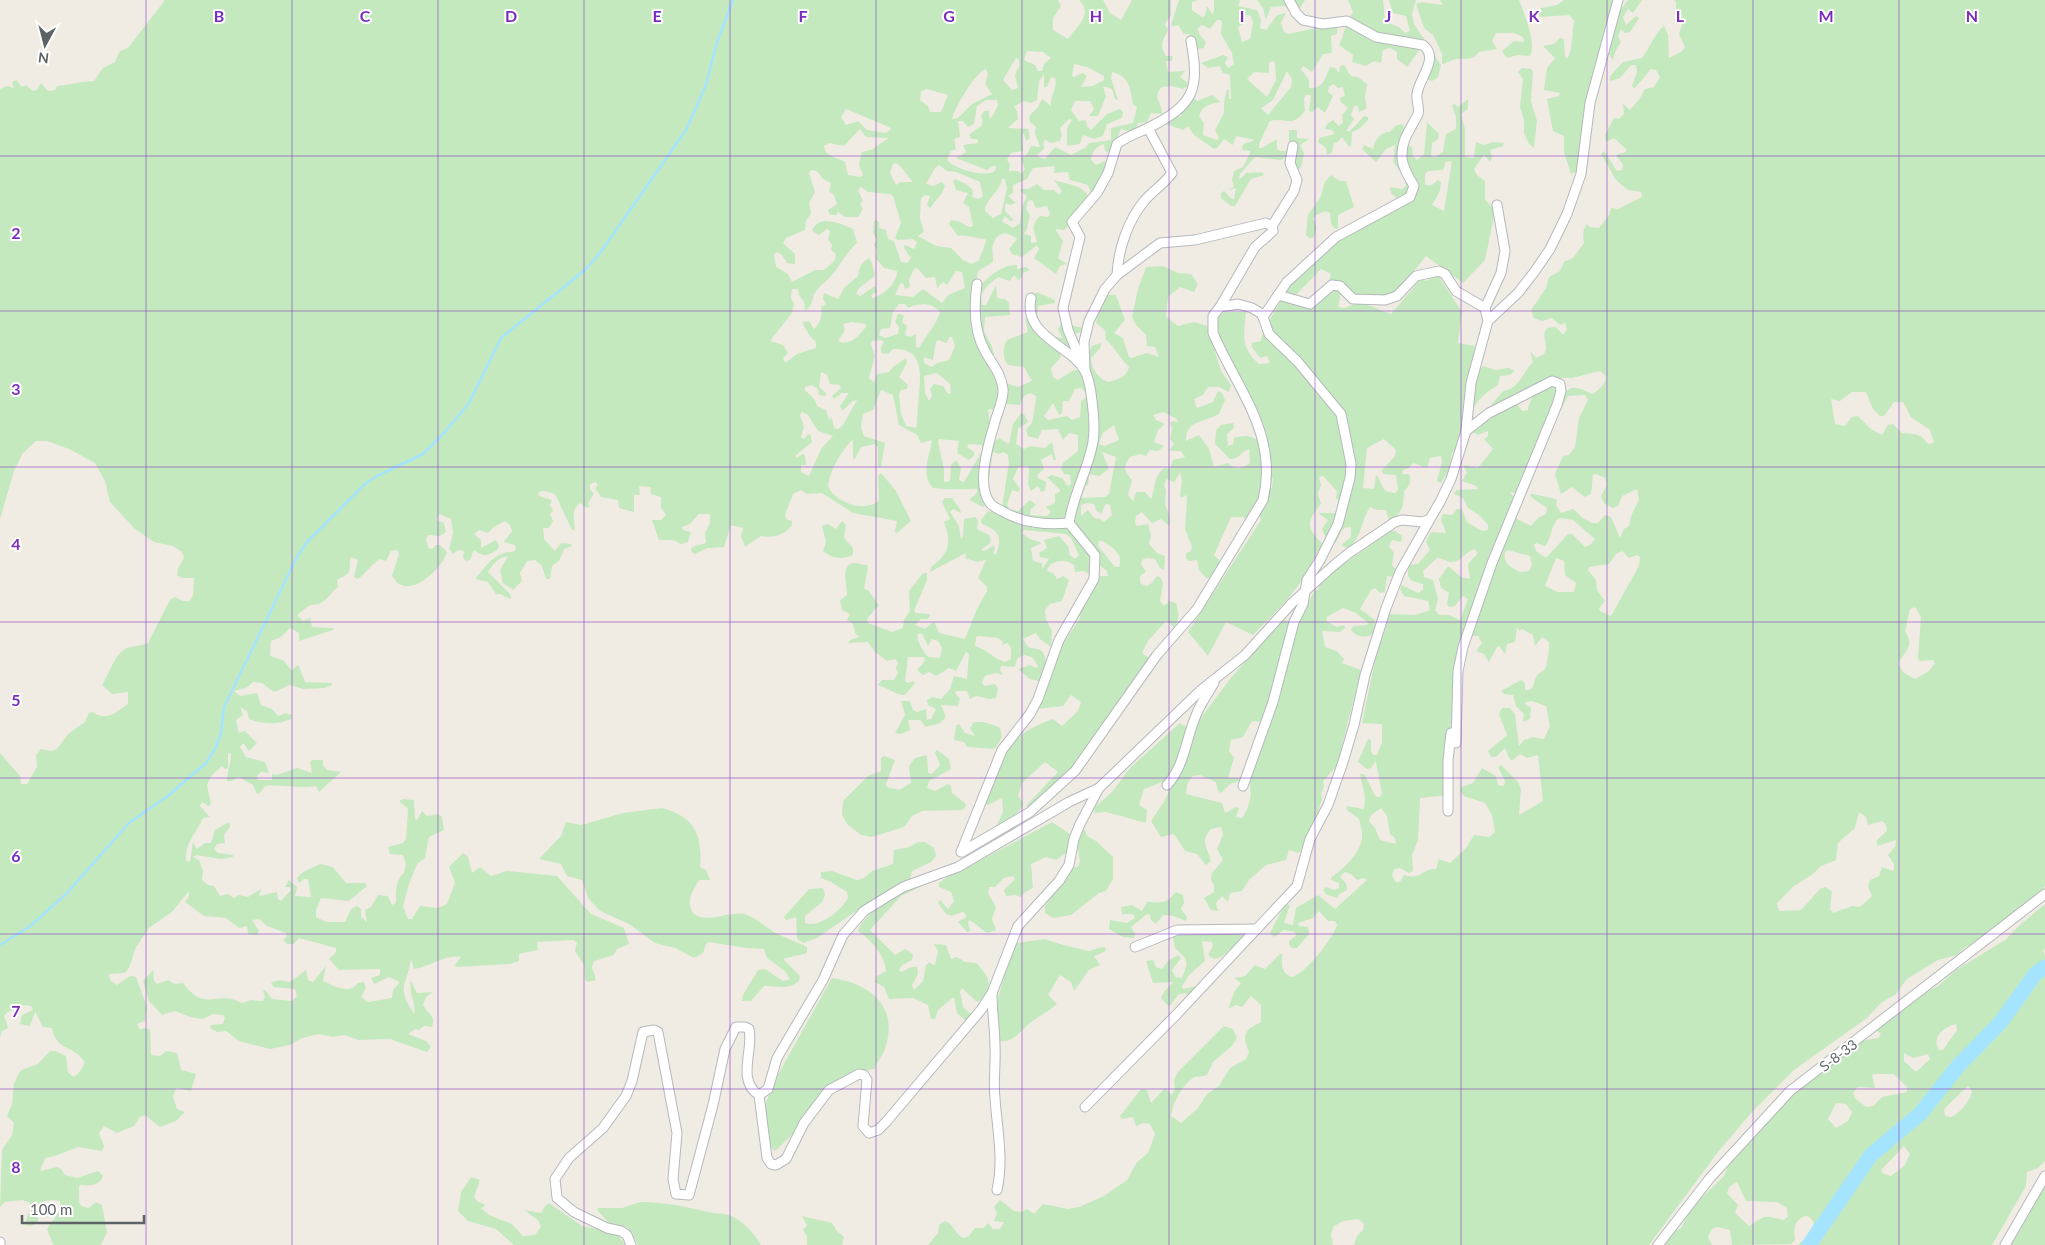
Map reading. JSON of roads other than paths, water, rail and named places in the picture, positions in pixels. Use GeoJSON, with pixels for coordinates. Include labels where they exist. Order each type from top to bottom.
{"type":"FeatureCollection","features":[{"type":"Feature","properties":{"kind":"street"},"geometry":{"type":"LineString","coordinates":[[1263,317],[1299,269],[1336,236],[1410,197],[1414,186],[1402,159],[1402,146],[1406,133],[1418,113],[1417,95],[1431,57],[1424,45],[1376,37],[1347,21],[1322,24],[1304,20],[1296,13],[1289,0]]}},
{"type":"Feature","properties":{"kind":"street"},"geometry":{"type":"LineString","coordinates":[[1488,321],[1518,293],[1550,249],[1560,230],[1581,174],[1590,103],[1618,0]]}},
{"type":"Feature","properties":{"kind":"street"},"geometry":{"type":"LineString","coordinates":[[1069,523],[1079,485],[1087,465],[1094,434],[1091,390],[1068,330],[1063,308],[1080,237],[1072,222],[1097,194],[1108,173],[1117,144],[1148,128],[1178,109],[1191,96],[1196,77],[1191,41]]}},
{"type":"Feature","properties":{"kind":"street"},"geometry":{"type":"LineString","coordinates":[[1117,275],[1118,258],[1127,233],[1144,201],[1172,173],[1148,128]]}},
{"type":"Feature","properties":{"kind":"street"},"geometry":{"type":"LineString","coordinates":[[962,852],[1030,812],[1075,771],[1157,655],[1197,609],[1263,500],[1266,476],[1266,451],[1261,429],[1213,333],[1213,316],[1255,247],[1272,231],[1272,226],[1294,191],[1297,180],[1290,163],[1292,146]]}},
{"type":"Feature","properties":{"kind":"street"},"geometry":{"type":"LineString","coordinates":[[1085,1107],[1177,1014],[1297,886],[1310,839],[1328,805],[1343,762],[1354,726],[1365,675],[1386,608],[1400,572],[1451,479],[1466,431],[1471,383],[1488,321],[1485,308],[1501,273],[1505,251],[1496,205]]}},
{"type":"Feature","properties":{"kind":"street"},"geometry":{"type":"LineString","coordinates":[[1085,371],[1084,342],[1089,321],[1105,290],[1117,275],[1160,243],[1195,240],[1266,223],[1272,226]]}},
{"type":"Feature","properties":{"kind":"street"},"geometry":{"type":"LineString","coordinates":[[1278,295],[1308,305],[1332,285],[1340,286],[1353,299],[1384,300],[1396,296],[1416,276],[1439,271],[1445,274],[1456,291],[1485,308]]}},
{"type":"Feature","properties":{"kind":"street"},"geometry":{"type":"LineString","coordinates":[[978,284],[976,299],[978,335],[985,352],[995,364],[1003,392],[988,449],[983,482],[984,494],[990,504],[1014,516],[1038,523],[1069,523]]}},
{"type":"Feature","properties":{"kind":"street"},"geometry":{"type":"LineString","coordinates":[[1031,298],[1030,305],[1036,323],[1044,335],[1085,371]]}},
{"type":"Feature","properties":{"kind":"street"},"geometry":{"type":"LineString","coordinates":[[1220,307],[1238,304],[1252,308],[1263,317],[1270,334],[1298,362],[1341,414],[1349,451],[1350,478],[1338,524],[1320,560],[1307,580],[1303,604],[1294,622],[1273,702],[1243,786]]}},
{"type":"Feature","properties":{"kind":"street"},"geometry":{"type":"LineString","coordinates":[[1456,743],[1458,671],[1468,629],[1511,514],[1539,453],[1557,405],[1561,391],[1560,384],[1552,381],[1489,413],[1466,431]]}},
{"type":"Feature","properties":{"kind":"street"},"geometry":{"type":"LineString","coordinates":[[632,1245],[627,1235],[621,1231],[607,1228],[574,1212],[557,1198],[555,1179],[569,1158],[603,1128],[619,1108],[632,1081],[644,1032],[650,1030],[658,1032],[665,1062],[677,1134],[673,1179],[676,1194],[689,1195],[694,1185],[725,1049],[736,1027],[745,1026],[749,1029],[747,1065],[749,1080],[752,1090],[759,1095],[764,1144],[770,1164],[780,1164],[786,1159],[804,1123],[829,1090],[859,1074],[864,1075],[867,1080],[863,1126],[869,1133],[878,1130],[964,1032],[992,993],[1018,926],[1058,880],[1069,864],[1074,839],[1099,788],[1201,690],[1245,655],[1292,603],[1349,553],[1383,528],[1402,520],[1423,522],[1430,519]]}},
{"type":"Feature","properties":{"kind":"street"},"geometry":{"type":"LineString","coordinates":[[958,867],[962,852],[1002,750],[1030,714],[1038,699],[1059,640],[1094,579],[1095,555],[1069,523]]}},
{"type":"Feature","properties":{"kind":"street"},"geometry":{"type":"LineString","coordinates":[[1167,785],[1174,778],[1197,713],[1217,678]]}},
{"type":"Feature","properties":{"kind":"street"},"geometry":{"type":"LineString","coordinates":[[1448,811],[1448,760],[1456,708]]}},
{"type":"Feature","properties":{"kind":"street"},"geometry":{"type":"LineString","coordinates":[[759,1095],[768,1089],[777,1058],[786,1039],[823,980],[843,935],[864,911],[903,887],[958,867],[1069,802],[1099,788]]}},
{"type":"Feature","properties":{"kind":"street","name":"Տ-8-33"},"geometry":{"type":"LineString","coordinates":[[1658,1245],[1710,1178],[1790,1092],[2045,894]]}},
{"type":"Feature","properties":{"kind":"street"},"geometry":{"type":"LineString","coordinates":[[1134,947],[1177,930],[1257,929]]}},
{"type":"Feature","properties":{"kind":"street"},"geometry":{"type":"LineString","coordinates":[[992,993],[995,1045],[994,1095],[1001,1167],[996,1190]]}},
{"type":"Feature","properties":{"kind":"street"},"geometry":{"type":"LineString","coordinates":[[2005,1245],[2045,1176]]}},
{"type":"Feature","properties":{"kind":"waterway"},"geometry":{"type":"LineString","coordinates":[[0,945],[29,927],[66,894],[129,823],[169,795],[206,763],[215,749],[221,733],[224,707],[297,557],[307,542],[366,483],[423,454],[444,433],[469,403],[501,338],[586,269],[600,253],[686,130],[706,85],[717,42],[733,0]]}},
{"type":"Feature","properties":{"kind":"waterway"},"geometry":{"type":"LineString","coordinates":[[1809,1245],[1871,1155],[1920,1114],[1959,1065],[2001,1022],[2035,974],[2045,967]]}}]}
